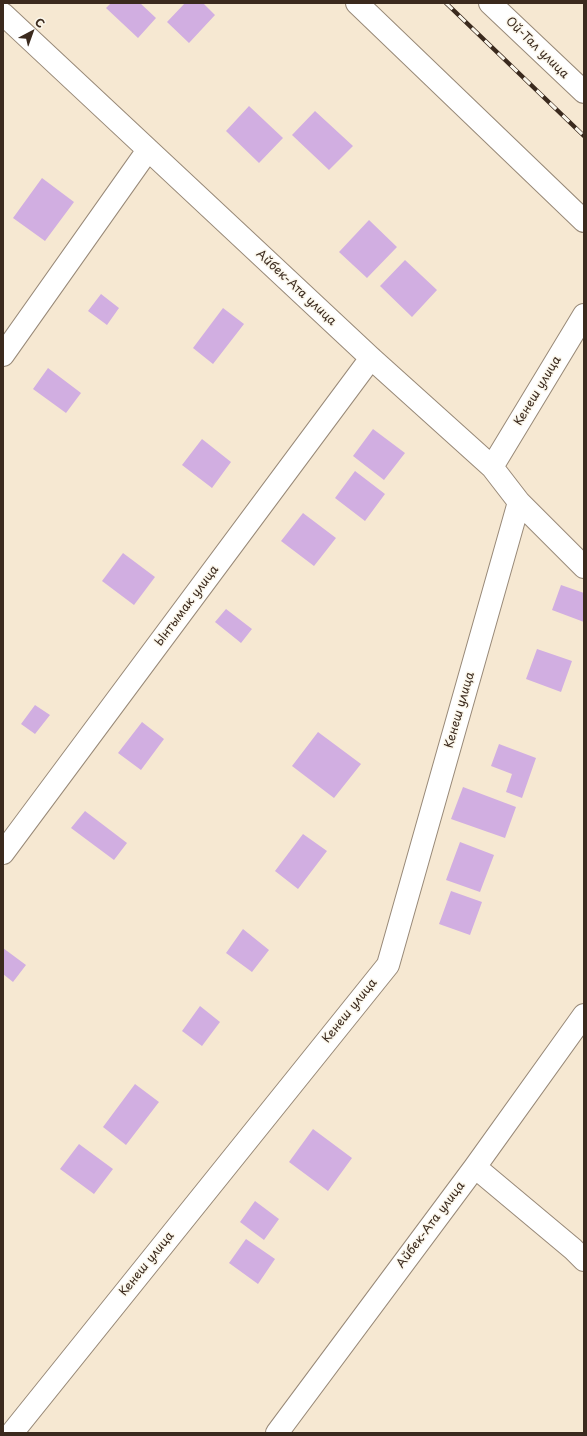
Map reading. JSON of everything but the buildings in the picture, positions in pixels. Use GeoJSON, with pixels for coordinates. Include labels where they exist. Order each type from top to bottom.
{"type":"FeatureCollection","features":[{"type":"Feature","properties":{"kind":"street"},"geometry":{"type":"LineString","coordinates":[[357,3],[584,221]]}},
{"type":"Feature","properties":{"kind":"street","name":"Ой-Тал улица"},"geometry":{"type":"LineString","coordinates":[[490,3],[584,92]]}},
{"type":"Feature","properties":{"kind":"street","name":"Айбек-Ата улица"},"geometry":{"type":"LineString","coordinates":[[3,14],[371,358],[492,467],[519,502],[584,567]]}},
{"type":"Feature","properties":{"kind":"street"},"geometry":{"type":"LineString","coordinates":[[3,354],[148,150]]}},
{"type":"Feature","properties":{"kind":"street","name":"Кенеш улица"},"geometry":{"type":"LineString","coordinates":[[492,467],[584,315]]}},
{"type":"Feature","properties":{"kind":"street","name":"Ынтымак улица"},"geometry":{"type":"LineString","coordinates":[[3,853],[371,358]]}},
{"type":"Feature","properties":{"kind":"street","name":"Кенеш улица"},"geometry":{"type":"LineString","coordinates":[[12,1433],[388,965],[519,502]]}},
{"type":"Feature","properties":{"kind":"street","name":"Айбек-Ата улица"},"geometry":{"type":"LineString","coordinates":[[277,1433],[475,1167],[584,1015]]}},
{"type":"Feature","properties":{"kind":"street"},"geometry":{"type":"LineString","coordinates":[[475,1167],[573,1249],[584,1260]]}},
{"type":"Feature","properties":{"kind":"railway"},"geometry":{"type":"LineString","coordinates":[[446,3],[584,136]]}}]}
